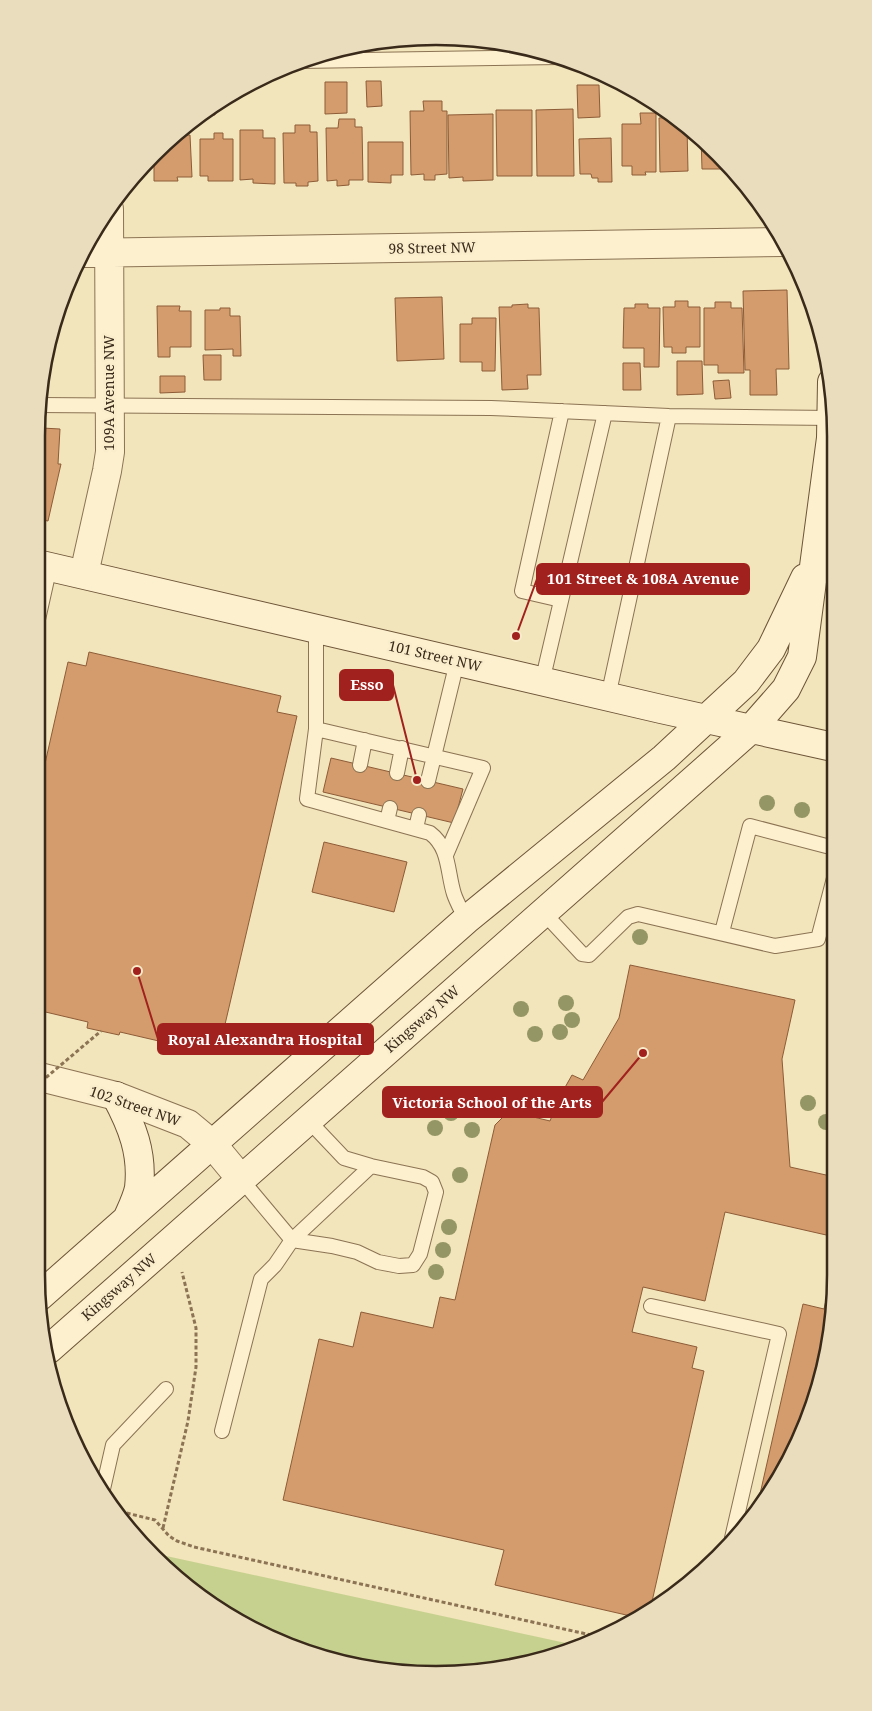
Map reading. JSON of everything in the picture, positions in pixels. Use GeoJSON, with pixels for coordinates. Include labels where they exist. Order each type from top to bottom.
{"type":"FeatureCollection","features":[{"type":"Feature","properties":{"kind":"main road","name":"109A Avenue NW"},"geometry":{"type":"LineString","coordinates":[[84,574],[110,452],[109,222]]}},
{"type":"Feature","properties":{"kind":"main road","name":"98 Street NW"},"geometry":{"type":"LineString","coordinates":[[90,253],[776,242]]}},
{"type":"Feature","properties":{"kind":"main road","name":"Kingsway NW"},"geometry":{"type":"LineString","coordinates":[[52,1346],[751,729],[786,689],[802,657],[822,552],[827,492]]}},
{"type":"Feature","properties":{"kind":"main road"},"geometry":{"type":"LineString","coordinates":[[46,1291],[466,920],[664,758],[746,682],[771,649],[822,552]]}},
{"type":"Feature","properties":{"kind":"main road","name":"101 Street NW"},"geometry":{"type":"LineString","coordinates":[[45,565],[542,682],[827,746]]}},
{"type":"Feature","properties":{"kind":"main road","name":"102 Street NW"},"geometry":{"type":"LineString","coordinates":[[45,1078],[116,1096],[188,1124],[212,1144],[241,1179]]}},
{"type":"Feature","properties":{"kind":"main road"},"geometry":{"type":"LineString","coordinates":[[116,1096],[136,1139],[139,1168],[138,1190],[128,1218]]}},
{"type":"Feature","properties":{"kind":"lane"},"geometry":{"type":"LineString","coordinates":[[324,62],[534,57]]}},
{"type":"Feature","properties":{"kind":"lane"},"geometry":{"type":"LineString","coordinates":[[46,405],[491,408],[669,416],[827,431]]}},
{"type":"Feature","properties":{"kind":"lane"},"geometry":{"type":"LineString","coordinates":[[561,600],[522,591],[562,411]]}},
{"type":"Feature","properties":{"kind":"lane"},"geometry":{"type":"LineString","coordinates":[[542,682],[605,413]]}},
{"type":"Feature","properties":{"kind":"lane"},"geometry":{"type":"LineString","coordinates":[[608,697],[669,416]]}},
{"type":"Feature","properties":{"kind":"lane"},"geometry":{"type":"LineString","coordinates":[[316,629],[316,729],[307,799],[352,805],[418,821],[438,839],[446,855],[454,894],[466,920]]}},
{"type":"Feature","properties":{"kind":"lane"},"geometry":{"type":"LineString","coordinates":[[428,781],[457,662]]}},
{"type":"Feature","properties":{"kind":"lane"},"geometry":{"type":"LineString","coordinates":[[316,729],[483,768],[446,855]]}},
{"type":"Feature","properties":{"kind":"lane"},"geometry":{"type":"LineString","coordinates":[[360,764],[365,740]]}},
{"type":"Feature","properties":{"kind":"lane"},"geometry":{"type":"LineString","coordinates":[[397,774],[402,748]]}},
{"type":"Feature","properties":{"kind":"lane"},"geometry":{"type":"LineString","coordinates":[[722,932],[750,826],[827,846]]}},
{"type":"Feature","properties":{"kind":"lane"},"geometry":{"type":"LineString","coordinates":[[543,912],[582,954],[589,955],[628,917],[638,914],[776,946],[818,939],[827,905]]}},
{"type":"Feature","properties":{"kind":"lane"},"geometry":{"type":"LineString","coordinates":[[241,1179],[292,1240],[357,1252],[378,1262],[399,1266],[413,1265],[420,1254],[436,1192],[432,1182],[424,1177],[371,1166],[344,1158],[308,1120]]}},
{"type":"Feature","properties":{"kind":"lane"},"geometry":{"type":"LineString","coordinates":[[222,1431],[261,1279],[275,1265],[292,1240],[371,1166]]}},
{"type":"Feature","properties":{"kind":"lane"},"geometry":{"type":"LineString","coordinates":[[650,1306],[779,1334],[734,1527]]}},
{"type":"Feature","properties":{"kind":"lane"},"geometry":{"type":"LineString","coordinates":[[105,1482],[113,1445],[166,1389]]}},
{"type":"Feature","properties":{"kind":"path"},"geometry":{"type":"LineString","coordinates":[[45,1078],[101,1031]]}},
{"type":"Feature","properties":{"kind":"path"},"geometry":{"type":"LineString","coordinates":[[126,1513],[155,1520],[169,1536],[194,1548],[588,1635]]}},
{"type":"Feature","properties":{"kind":"green space"},"geometry":{"type":"Polygon","coordinates":[[[165,1556],[567,1643],[537,1653],[487,1663],[462,1665],[436,1666],[385,1663],[335,1653],[286,1636],[240,1614],[198,1585],[165,1556]]]}},
{"type":"Feature","properties":{"kind":"building"},"geometry":{"type":"Polygon","coordinates":[[[366,81],[381,81],[382,106],[367,107],[366,81]]]}},
{"type":"Feature","properties":{"kind":"building"},"geometry":{"type":"Polygon","coordinates":[[[325,82],[347,82],[347,113],[325,114],[325,82]]]}},
{"type":"Feature","properties":{"kind":"building"},"geometry":{"type":"Polygon","coordinates":[[[577,85],[599,85],[600,117],[578,118],[577,85]]]}},
{"type":"Feature","properties":{"kind":"building"},"geometry":{"type":"Polygon","coordinates":[[[423,101],[442,101],[442,111],[447,111],[447,174],[435,175],[435,180],[424,180],[424,174],[411,175],[410,111],[424,111],[423,101]]]}},
{"type":"Feature","properties":{"kind":"building"},"geometry":{"type":"Polygon","coordinates":[[[573,109],[574,176],[537,176],[536,110],[573,109]]]}},
{"type":"Feature","properties":{"kind":"building"},"geometry":{"type":"Polygon","coordinates":[[[496,110],[532,110],[532,176],[497,176],[496,110]]]}},
{"type":"Feature","properties":{"kind":"building"},"geometry":{"type":"Polygon","coordinates":[[[640,113],[656,113],[656,172],[645,172],[646,175],[632,175],[632,166],[622,166],[622,124],[641,124],[640,113]]]}},
{"type":"Feature","properties":{"kind":"building"},"geometry":{"type":"Polygon","coordinates":[[[493,114],[493,180],[463,181],[463,177],[449,178],[448,115],[493,114]]]}},
{"type":"Feature","properties":{"kind":"building"},"geometry":{"type":"Polygon","coordinates":[[[659,118],[662,118],[687,137],[688,171],[660,172],[659,118]]]}},
{"type":"Feature","properties":{"kind":"building"},"geometry":{"type":"Polygon","coordinates":[[[339,119],[355,119],[355,127],[362,127],[363,180],[349,180],[349,185],[337,186],[337,180],[327,181],[326,128],[338,128],[339,119]]]}},
{"type":"Feature","properties":{"kind":"building"},"geometry":{"type":"Polygon","coordinates":[[[295,125],[310,125],[310,132],[317,132],[318,181],[308,182],[308,186],[284,183],[283,133],[295,133],[295,125]]]}},
{"type":"Feature","properties":{"kind":"building"},"geometry":{"type":"Polygon","coordinates":[[[240,130],[263,130],[263,138],[275,138],[275,184],[253,183],[253,179],[240,180],[240,130]]]}},
{"type":"Feature","properties":{"kind":"building"},"geometry":{"type":"Polygon","coordinates":[[[214,133],[223,133],[223,139],[233,139],[233,181],[208,181],[208,176],[200,176],[200,139],[214,139],[214,133]]]}},
{"type":"Feature","properties":{"kind":"building"},"geometry":{"type":"Polygon","coordinates":[[[187,135],[190,135],[192,177],[177,177],[178,181],[154,181],[154,166],[187,135]]]}},
{"type":"Feature","properties":{"kind":"building"},"geometry":{"type":"Polygon","coordinates":[[[611,138],[612,182],[598,182],[598,178],[592,178],[591,174],[580,174],[579,139],[611,138]]]}},
{"type":"Feature","properties":{"kind":"building"},"geometry":{"type":"Polygon","coordinates":[[[368,142],[403,142],[403,175],[391,175],[391,183],[368,182],[368,142]]]}},
{"type":"Feature","properties":{"kind":"building"},"geometry":{"type":"Polygon","coordinates":[[[701,149],[721,169],[702,169],[701,149]]]}},
{"type":"Feature","properties":{"kind":"building"},"geometry":{"type":"Polygon","coordinates":[[[787,290],[789,369],[776,369],[777,395],[750,395],[750,370],[745,370],[743,291],[787,290]]]}},
{"type":"Feature","properties":{"kind":"building"},"geometry":{"type":"Polygon","coordinates":[[[442,297],[444,359],[397,361],[395,298],[442,297]]]}},
{"type":"Feature","properties":{"kind":"building"},"geometry":{"type":"Polygon","coordinates":[[[675,301],[688,301],[688,307],[700,307],[700,347],[686,347],[686,353],[672,353],[672,347],[664,347],[663,307],[675,307],[675,301]]]}},
{"type":"Feature","properties":{"kind":"building"},"geometry":{"type":"Polygon","coordinates":[[[715,302],[731,302],[731,308],[742,308],[744,373],[718,373],[718,365],[704,365],[704,308],[715,308],[715,302]]]}},
{"type":"Feature","properties":{"kind":"building"},"geometry":{"type":"Polygon","coordinates":[[[528,304],[528,308],[539,308],[541,375],[527,375],[528,389],[502,390],[499,307],[528,304]]]}},
{"type":"Feature","properties":{"kind":"building"},"geometry":{"type":"Polygon","coordinates":[[[635,304],[648,304],[648,308],[660,308],[659,367],[644,367],[644,348],[623,348],[624,308],[635,308],[635,304]]]}},
{"type":"Feature","properties":{"kind":"building"},"geometry":{"type":"Polygon","coordinates":[[[157,306],[180,306],[179,311],[191,311],[191,347],[170,347],[170,357],[158,357],[157,306]]]}},
{"type":"Feature","properties":{"kind":"building"},"geometry":{"type":"Polygon","coordinates":[[[220,308],[230,308],[230,316],[240,316],[241,356],[233,356],[233,349],[205,350],[205,310],[220,310],[220,308]]]}},
{"type":"Feature","properties":{"kind":"building"},"geometry":{"type":"Polygon","coordinates":[[[472,318],[496,318],[495,371],[482,371],[482,362],[460,362],[460,324],[472,324],[472,318]]]}},
{"type":"Feature","properties":{"kind":"building"},"geometry":{"type":"Polygon","coordinates":[[[203,355],[221,355],[221,380],[204,380],[203,355]]]}},
{"type":"Feature","properties":{"kind":"building"},"geometry":{"type":"Polygon","coordinates":[[[677,361],[702,361],[703,394],[677,395],[677,361]]]}},
{"type":"Feature","properties":{"kind":"building"},"geometry":{"type":"Polygon","coordinates":[[[623,363],[640,363],[641,390],[623,390],[623,363]]]}},
{"type":"Feature","properties":{"kind":"building"},"geometry":{"type":"Polygon","coordinates":[[[160,376],[185,376],[185,392],[160,393],[160,376]]]}},
{"type":"Feature","properties":{"kind":"building"},"geometry":{"type":"Polygon","coordinates":[[[729,380],[731,398],[715,399],[713,381],[729,380]]]}},
{"type":"Feature","properties":{"kind":"building"},"geometry":{"type":"Polygon","coordinates":[[[45,428],[60,429],[58,464],[61,464],[48,521],[45,520],[45,428]]]}},
{"type":"Feature","properties":{"kind":"building"},"geometry":{"type":"Polygon","coordinates":[[[89,652],[281,696],[277,712],[297,716],[223,1033],[206,1030],[202,1051],[120,1032],[119,1035],[87,1028],[88,1022],[45,1012],[45,764],[68,662],[86,666],[89,652]]]}},
{"type":"Feature","properties":{"kind":"building"},"geometry":{"type":"Polygon","coordinates":[[[331,758],[463,789],[454,823],[323,792],[331,758]]]}},
{"type":"Feature","properties":{"kind":"building"},"geometry":{"type":"Polygon","coordinates":[[[324,842],[407,862],[394,912],[312,892],[324,842]]]}},
{"type":"Feature","properties":{"kind":"building"},"geometry":{"type":"Polygon","coordinates":[[[630,965],[795,1000],[782,1059],[790,1167],[827,1175],[827,1235],[725,1212],[705,1301],[643,1287],[632,1332],[697,1347],[692,1368],[704,1371],[652,1601],[629,1616],[495,1585],[504,1550],[283,1500],[319,1339],[353,1347],[361,1312],[433,1328],[440,1297],[455,1300],[495,1125],[504,1116],[512,1113],[550,1121],[559,1098],[572,1075],[583,1080],[619,1018],[630,965]]]}},
{"type":"Feature","properties":{"kind":"building"},"geometry":{"type":"Polygon","coordinates":[[[826,1300],[824,1326],[814,1376],[806,1401],[787,1448],[760,1493],[803,1304],[824,1309],[826,1300]]]}},
{"type":"Feature","properties":{"kind":"place","name":"101 Street & 108A Avenue"},"geometry":{"type":"Point","coordinates":[516,636]}},
{"type":"Feature","properties":{"kind":"place","name":"Esso"},"geometry":{"type":"Point","coordinates":[417,780]}},
{"type":"Feature","properties":{"kind":"place","name":"Royal Alexandra Hospital"},"geometry":{"type":"Point","coordinates":[137,971]}},
{"type":"Feature","properties":{"kind":"place","name":"Victoria School of the Arts"},"geometry":{"type":"Point","coordinates":[643,1053]}}]}
